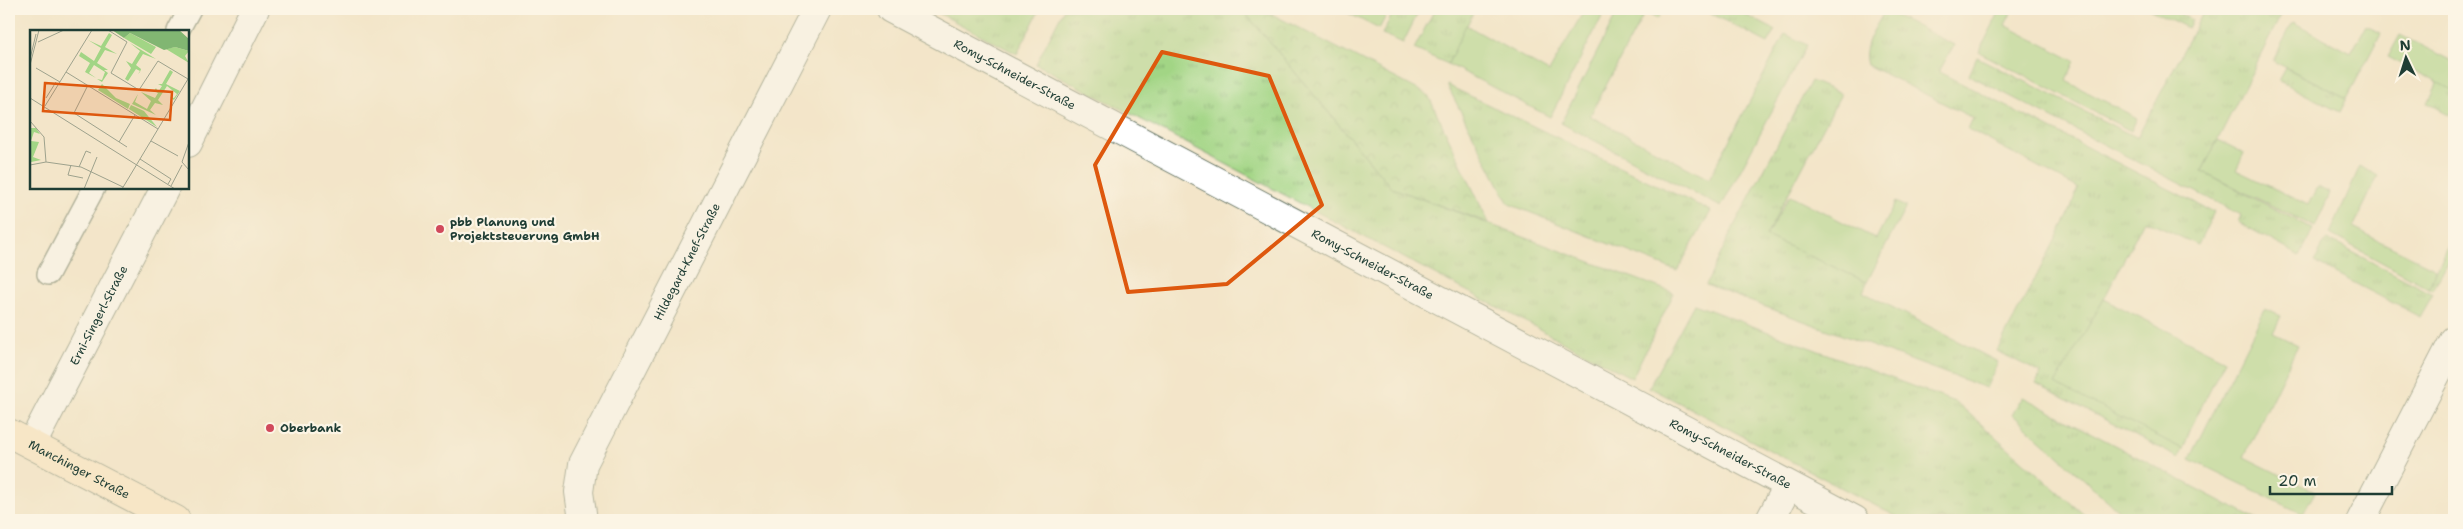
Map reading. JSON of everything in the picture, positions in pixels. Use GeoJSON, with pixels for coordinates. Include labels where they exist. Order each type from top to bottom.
{"type":"FeatureCollection","features":[{"type":"Feature","properties":{"kind":"main road","name":"Manchinger Straße"},"geometry":{"type":"LineString","coordinates":[[21,439],[176,520]]}},
{"type":"Feature","properties":{"kind":"street"},"geometry":{"type":"LineString","coordinates":[[189,141],[255,9]]}},
{"type":"Feature","properties":{"kind":"street","name":"Hildegard-Knef-Straße"},"geometry":{"type":"LineString","coordinates":[[583,520],[579,492],[583,464],[817,9]]}},
{"type":"Feature","properties":{"kind":"street","name":"Romy-Schneider-Straße"},"geometry":{"type":"LineString","coordinates":[[891,9],[1855,520]]}},
{"type":"Feature","properties":{"kind":"street","name":"Erni-Singerl-Straße"},"geometry":{"type":"LineString","coordinates":[[21,439],[164,189]]}},
{"type":"Feature","properties":{"kind":"street"},"geometry":{"type":"LineString","coordinates":[[2361,520],[2454,340]]}},
{"type":"Feature","properties":{"kind":"street"},"geometry":{"type":"LineString","coordinates":[[1770,520],[1788,486]]}},
{"type":"Feature","properties":{"kind":"lane"},"geometry":{"type":"LineString","coordinates":[[179,30],[190,9]]}},
{"type":"Feature","properties":{"kind":"lane"},"geometry":{"type":"LineString","coordinates":[[48,274],[93,189]]}},
{"type":"Feature","properties":{"kind":"highlighted area"},"geometry":{"type":"Polygon","coordinates":[[[1162,52],[1269,76],[1322,205],[1227,284],[1128,292],[1095,165],[1162,52]]]}},
{"type":"Feature","properties":{"kind":"green space"},"geometry":{"type":"Polygon","coordinates":[[[931,9],[1040,9],[1017,54],[931,9]]]}},
{"type":"Feature","properties":{"kind":"green space"},"geometry":{"type":"Polygon","coordinates":[[[1064,9],[1242,9],[1392,188],[1674,293],[1632,378],[1036,64],[1064,9]]]}},
{"type":"Feature","properties":{"kind":"green space"},"geometry":{"type":"Polygon","coordinates":[[[1242,9],[1262,9],[1428,95],[1489,223],[1392,188],[1242,9]]]}},
{"type":"Feature","properties":{"kind":"green space"},"geometry":{"type":"Polygon","coordinates":[[[1340,9],[1383,9],[1388,12],[1379,29],[1340,9]]]}},
{"type":"Feature","properties":{"kind":"green space"},"geometry":{"type":"Polygon","coordinates":[[[1395,9],[1420,9],[1403,43],[1382,34],[1395,9]]]}},
{"type":"Feature","properties":{"kind":"green space"},"geometry":{"type":"Polygon","coordinates":[[[1435,9],[1475,9],[1448,64],[1414,49],[1435,9]]]}},
{"type":"Feature","properties":{"kind":"green space"},"geometry":{"type":"Polygon","coordinates":[[[1585,9],[1606,9],[1550,117],[1448,64],[1466,25],[1549,72],[1585,9]]]}},
{"type":"Feature","properties":{"kind":"green space"},"geometry":{"type":"Polygon","coordinates":[[[1619,9],[1664,9],[1657,19],[1645,12],[1590,116],[1709,179],[1785,34],[1807,45],[1721,207],[1561,123],[1619,9]]]}},
{"type":"Feature","properties":{"kind":"green space"},"geometry":{"type":"Polygon","coordinates":[[[1702,9],[1734,9],[1775,30],[1768,43],[1702,9]]]}},
{"type":"Feature","properties":{"kind":"green space"},"geometry":{"type":"Polygon","coordinates":[[[2001,9],[2013,9],[2005,25],[2075,61],[2066,81],[2137,118],[2131,131],[1979,52],[2001,9]]]}},
{"type":"Feature","properties":{"kind":"green space"},"geometry":{"type":"Polygon","coordinates":[[[2149,9],[2169,9],[2192,20],[2188,28],[2149,9]]]}},
{"type":"Feature","properties":{"kind":"green space"},"geometry":{"type":"Polygon","coordinates":[[[2205,9],[2284,9],[2202,171],[2313,229],[2300,256],[2238,222],[2241,215],[1969,75],[1977,57],[2137,138],[2205,9]]]}},
{"type":"Feature","properties":{"kind":"green space"},"geometry":{"type":"Polygon","coordinates":[[[1885,10],[1954,45],[1939,72],[2214,212],[2198,245],[2144,220],[2104,299],[2056,383],[2183,449],[2179,458],[2036,384],[2041,373],[1997,351],[2068,216],[2078,188],[1968,129],[1973,118],[1867,65],[1866,50],[1885,10]]]}},
{"type":"Feature","properties":{"kind":"green space"},"geometry":{"type":"Polygon","coordinates":[[[2293,22],[2351,53],[2366,26],[2381,33],[2347,98],[2273,61],[2293,22]]]}},
{"type":"Feature","properties":{"kind":"green space"},"geometry":{"type":"Polygon","coordinates":[[[2400,35],[2454,62],[2454,91],[2388,57],[2400,35]]]}},
{"type":"Feature","properties":{"kind":"green space"},"geometry":{"type":"Polygon","coordinates":[[[2286,68],[2347,98],[2340,112],[2279,81],[2286,68]]]}},
{"type":"Feature","properties":{"kind":"green space"},"geometry":{"type":"Polygon","coordinates":[[[1811,81],[1841,94],[1766,236],[1867,282],[1863,292],[1998,362],[1986,388],[1706,285],[1734,226],[1811,81]]]}},
{"type":"Feature","properties":{"kind":"green space"},"geometry":{"type":"Polygon","coordinates":[[[2438,82],[2454,91],[2454,117],[2428,103],[2438,82]]]}},
{"type":"Feature","properties":{"kind":"green space"},"geometry":{"type":"Polygon","coordinates":[[[1447,85],[1711,211],[1677,271],[1509,204],[1447,85]]]}},
{"type":"Feature","properties":{"kind":"green space"},"geometry":{"type":"Polygon","coordinates":[[[2218,140],[2244,153],[2236,170],[2308,205],[2317,187],[2330,193],[2315,227],[2202,171],[2218,140]]]}},
{"type":"Feature","properties":{"kind":"green space"},"geometry":{"type":"Polygon","coordinates":[[[2360,166],[2378,176],[2353,228],[2436,269],[2429,288],[2330,234],[2360,166]]]}},
{"type":"Feature","properties":{"kind":"green space"},"geometry":{"type":"Polygon","coordinates":[[[1790,195],[1876,239],[1895,202],[1906,207],[1867,282],[1766,236],[1790,195]]]}},
{"type":"Feature","properties":{"kind":"green space"},"geometry":{"type":"Polygon","coordinates":[[[2454,233],[2454,251],[2433,290],[2429,288],[2454,233]]]}},
{"type":"Feature","properties":{"kind":"green space"},"geometry":{"type":"Polygon","coordinates":[[[2327,239],[2433,294],[2420,317],[2314,262],[2327,239]]]}},
{"type":"Feature","properties":{"kind":"green space"},"geometry":{"type":"Polygon","coordinates":[[[2104,299],[2225,360],[2193,423],[2183,449],[2055,384],[2104,299]]]}},
{"type":"Feature","properties":{"kind":"green space"},"geometry":{"type":"Polygon","coordinates":[[[1694,304],[1957,403],[2090,520],[1903,520],[1649,387],[1694,304]]]}},
{"type":"Feature","properties":{"kind":"green space"},"geometry":{"type":"Polygon","coordinates":[[[2265,309],[2281,316],[2273,333],[2298,345],[2244,457],[2315,492],[2303,514],[2190,459],[2265,309]]]}},
{"type":"Feature","properties":{"kind":"green space"},"geometry":{"type":"Polygon","coordinates":[[[2023,397],[2257,520],[2129,520],[2012,414],[2023,397]]]}},
{"type":"Feature","properties":{"kind":"place","name":"pbb Planung und Projektsteuerung GmbH"},"geometry":{"type":"Point","coordinates":[440,229]}},
{"type":"Feature","properties":{"kind":"place","name":"Oberbank"},"geometry":{"type":"Point","coordinates":[270,428]}}]}
